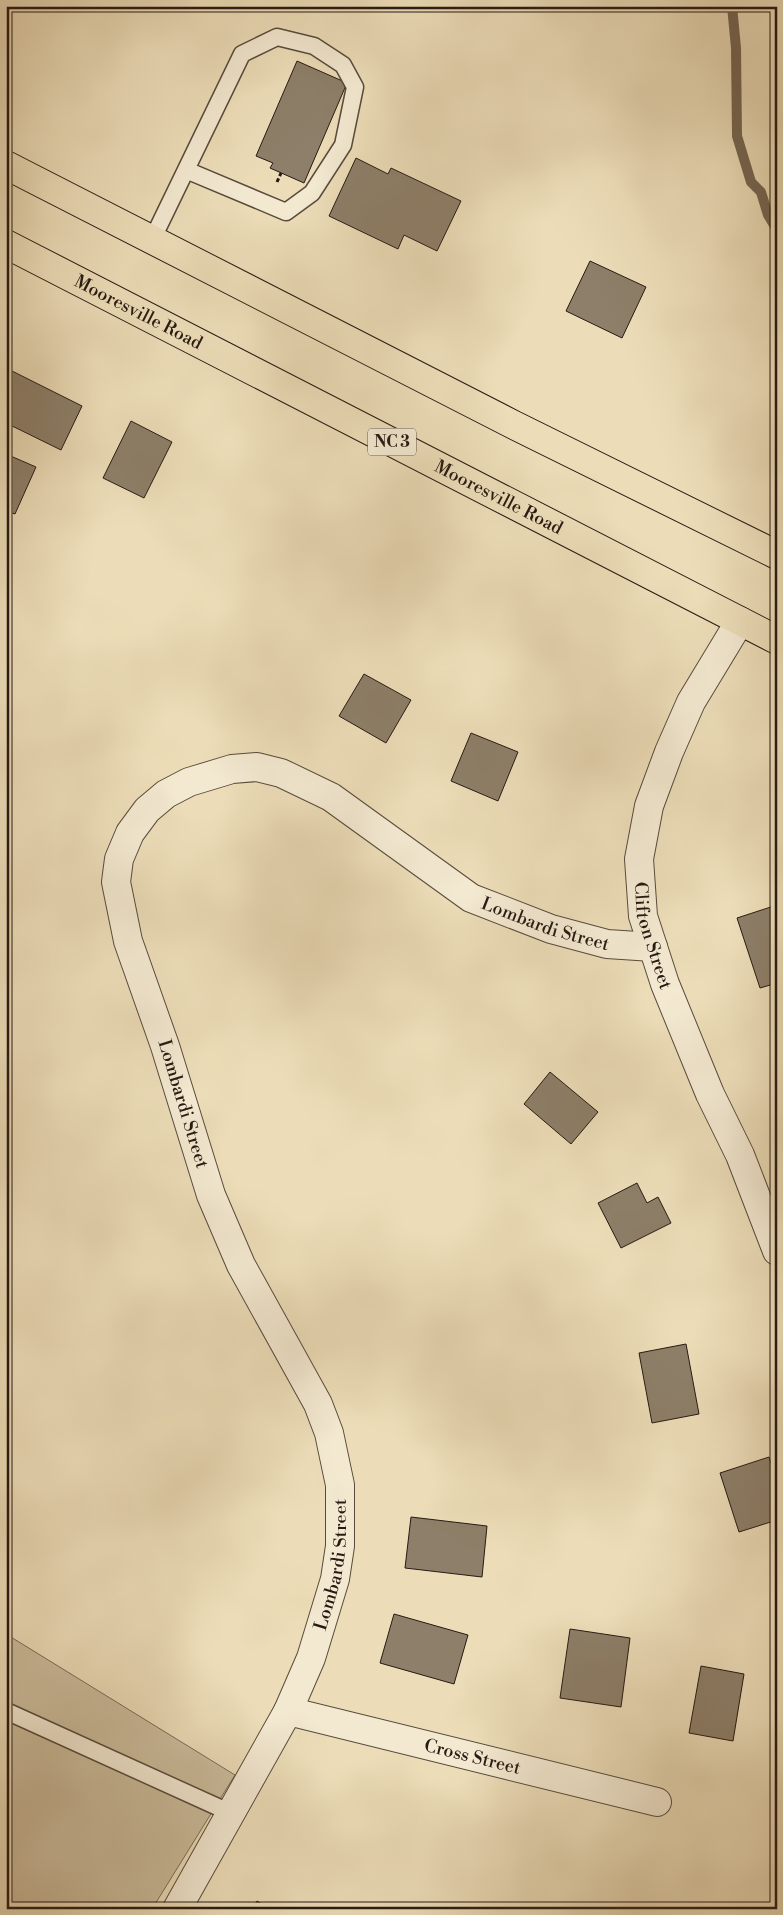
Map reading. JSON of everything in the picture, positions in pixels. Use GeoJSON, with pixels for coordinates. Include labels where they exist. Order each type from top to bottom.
{"type":"FeatureCollection","features":[{"type":"Feature","properties":{"kind":"main road"},"geometry":{"type":"LineString","coordinates":[[6,165],[514,425],[777,555]]}},
{"type":"Feature","properties":{"kind":"main road","name":"Mooresville Road"},"geometry":{"type":"LineString","coordinates":[[6,244],[777,640]]}},
{"type":"Feature","properties":{"kind":"street","name":"Clifton Street"},"geometry":{"type":"LineString","coordinates":[[740,621],[691,702],[669,752],[649,806],[639,859],[643,916],[669,993],[710,1094],[740,1155],[777,1250]]}},
{"type":"Feature","properties":{"kind":"street","name":"Lombardi Street"},"geometry":{"type":"LineString","coordinates":[[177,1909],[288,1711],[311,1658],[335,1579],[340,1546],[340,1485],[329,1433],[318,1404],[241,1265],[211,1195],[165,1046],[128,941],[116,882],[119,860],[130,833],[147,810],[166,794],[189,782],[232,769],[256,767],[281,773],[331,797],[471,898],[551,928],[607,944],[653,947]]}},
{"type":"Feature","properties":{"kind":"street","name":"Cross Street"},"geometry":{"type":"LineString","coordinates":[[288,1711],[657,1802]]}},
{"type":"Feature","properties":{"kind":"lane"},"geometry":{"type":"LineString","coordinates":[[152,240],[242,54],[277,36],[314,46],[343,65],[355,87],[344,145],[312,193],[286,212],[186,170]]}},
{"type":"Feature","properties":{"kind":"lane"},"geometry":{"type":"LineString","coordinates":[[6,1711],[231,1813]]}},
{"type":"Feature","properties":{"kind":"shaded area"},"geometry":{"type":"Polygon","coordinates":[[[6,1634],[235,1775],[152,1909],[6,1909],[6,1634]]]}},
{"type":"Feature","properties":{"kind":"building"},"geometry":{"type":"Polygon","coordinates":[[[297,61],[347,83],[304,183],[270,168],[273,163],[256,156],[297,61]]]}},
{"type":"Feature","properties":{"kind":"building"},"geometry":{"type":"Polygon","coordinates":[[[356,158],[388,174],[391,168],[461,201],[437,251],[404,235],[398,249],[329,216],[356,158]]]}},
{"type":"Feature","properties":{"kind":"building"},"geometry":{"type":"Polygon","coordinates":[[[590,261],[646,287],[622,338],[566,311],[590,261]]]}},
{"type":"Feature","properties":{"kind":"building"},"geometry":{"type":"Polygon","coordinates":[[[12,371],[82,406],[61,450],[6,423],[6,383],[12,371]]]}},
{"type":"Feature","properties":{"kind":"building"},"geometry":{"type":"Polygon","coordinates":[[[131,421],[172,442],[144,498],[103,478],[131,421]]]}},
{"type":"Feature","properties":{"kind":"building"},"geometry":{"type":"Polygon","coordinates":[[[6,454],[36,467],[15,514],[6,511],[6,454]]]}},
{"type":"Feature","properties":{"kind":"building"},"geometry":{"type":"Polygon","coordinates":[[[364,674],[411,700],[386,743],[339,716],[364,674]]]}},
{"type":"Feature","properties":{"kind":"building"},"geometry":{"type":"Polygon","coordinates":[[[471,733],[518,752],[498,801],[451,781],[471,733]]]}},
{"type":"Feature","properties":{"kind":"building"},"geometry":{"type":"Polygon","coordinates":[[[777,905],[777,983],[760,988],[737,918],[777,905]]]}},
{"type":"Feature","properties":{"kind":"building"},"geometry":{"type":"Polygon","coordinates":[[[550,1072],[598,1112],[571,1144],[524,1104],[550,1072]]]}},
{"type":"Feature","properties":{"kind":"building"},"geometry":{"type":"Polygon","coordinates":[[[637,1183],[647,1203],[658,1197],[671,1223],[621,1248],[598,1203],[637,1183]]]}},
{"type":"Feature","properties":{"kind":"building"},"geometry":{"type":"Polygon","coordinates":[[[686,1344],[699,1414],[652,1423],[639,1353],[686,1344]]]}},
{"type":"Feature","properties":{"kind":"building"},"geometry":{"type":"Polygon","coordinates":[[[769,1457],[777,1482],[777,1520],[739,1532],[720,1473],[769,1457]]]}},
{"type":"Feature","properties":{"kind":"building"},"geometry":{"type":"Polygon","coordinates":[[[411,1517],[487,1526],[482,1577],[405,1568],[411,1517]]]}},
{"type":"Feature","properties":{"kind":"building"},"geometry":{"type":"Polygon","coordinates":[[[394,1614],[468,1635],[454,1684],[380,1663],[394,1614]]]}},
{"type":"Feature","properties":{"kind":"building"},"geometry":{"type":"Polygon","coordinates":[[[570,1629],[630,1638],[621,1707],[560,1698],[570,1629]]]}},
{"type":"Feature","properties":{"kind":"building"},"geometry":{"type":"Polygon","coordinates":[[[701,1666],[744,1674],[733,1741],[689,1733],[701,1666]]]}},
{"type":"Feature","properties":{"kind":"building"},"geometry":{"type":"Polygon","coordinates":[[[257,1901],[270,1909],[252,1909],[257,1901]]]}},
{"type":"Feature","properties":{"kind":"waterway"},"geometry":{"type":"LineString","coordinates":[[732,6],[736,48],[737,136],[751,182],[761,192],[768,215],[777,230]]}}]}
